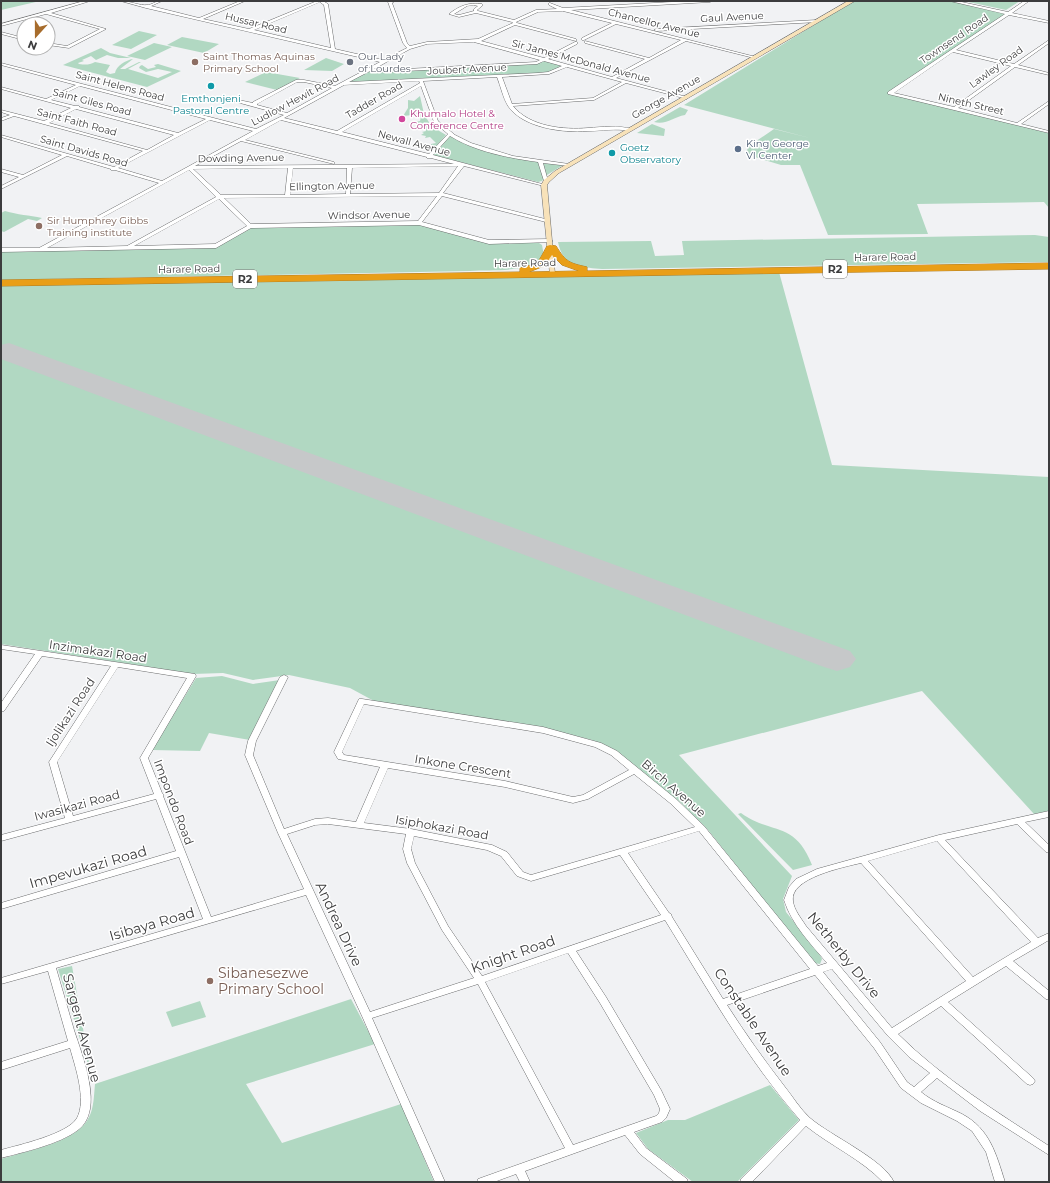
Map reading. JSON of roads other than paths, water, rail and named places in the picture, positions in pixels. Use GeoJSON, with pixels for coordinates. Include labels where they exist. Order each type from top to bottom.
{"type":"FeatureCollection","features":[{"type":"Feature","properties":{"kind":"highway"},"geometry":{"type":"LineString","coordinates":[[551,245],[558,259],[573,267],[621,273]]}},
{"type":"Feature","properties":{"kind":"highway"},"geometry":{"type":"LineString","coordinates":[[490,275],[526,270],[539,266],[547,259],[551,245]]}},
{"type":"Feature","properties":{"kind":"highway","name":"Harare Road"},"geometry":{"type":"LineString","coordinates":[[1,283],[1049,266]]}},
{"type":"Feature","properties":{"kind":"main road","name":"George Avenue"},"geometry":{"type":"LineString","coordinates":[[545,183],[569,165],[852,1]]}},
{"type":"Feature","properties":{"kind":"main road"},"geometry":{"type":"LineString","coordinates":[[545,183],[546,220],[551,245],[554,274]]}},
{"type":"Feature","properties":{"kind":"street"},"geometry":{"type":"LineString","coordinates":[[1,25],[88,1]]}},
{"type":"Feature","properties":{"kind":"street","name":"Hussar Road"},"geometry":{"type":"LineString","coordinates":[[123,1],[384,62]]}},
{"type":"Feature","properties":{"kind":"street"},"geometry":{"type":"LineString","coordinates":[[146,6],[160,1]]}},
{"type":"Feature","properties":{"kind":"street"},"geometry":{"type":"LineString","coordinates":[[199,19],[243,1]]}},
{"type":"Feature","properties":{"kind":"street"},"geometry":{"type":"LineString","coordinates":[[248,31],[320,1],[326,4],[334,50]]}},
{"type":"Feature","properties":{"kind":"street"},"geometry":{"type":"LineString","coordinates":[[390,1],[405,43],[409,48]]}},
{"type":"Feature","properties":{"kind":"street"},"geometry":{"type":"LineString","coordinates":[[473,40],[479,40],[514,22],[542,11],[710,1]]}},
{"type":"Feature","properties":{"kind":"street"},"geometry":{"type":"LineString","coordinates":[[952,1],[1049,22]]}},
{"type":"Feature","properties":{"kind":"street","name":"Townsend Road"},"geometry":{"type":"LineString","coordinates":[[890,93],[1027,1]]}},
{"type":"Feature","properties":{"kind":"street"},"geometry":{"type":"LineString","coordinates":[[542,11],[550,2]]}},
{"type":"Feature","properties":{"kind":"street","name":"Chancellor Avenue"},"geometry":{"type":"LineString","coordinates":[[550,2],[561,9],[754,57]]}},
{"type":"Feature","properties":{"kind":"street"},"geometry":{"type":"LineString","coordinates":[[476,12],[475,10],[481,5],[468,5],[451,14],[459,16],[476,12],[576,41],[585,41],[649,59]]}},
{"type":"Feature","properties":{"kind":"street"},"geometry":{"type":"LineString","coordinates":[[48,13],[104,29],[68,46],[56,45]]}},
{"type":"Feature","properties":{"kind":"street","name":"Gaul Avenue"},"geometry":{"type":"LineString","coordinates":[[648,30],[817,20]]}},
{"type":"Feature","properties":{"kind":"street"},"geometry":{"type":"LineString","coordinates":[[585,41],[615,23]]}},
{"type":"Feature","properties":{"kind":"street"},"geometry":{"type":"LineString","coordinates":[[1,33],[16,36]]}},
{"type":"Feature","properties":{"kind":"street","name":"Ludlow Hewit Road"},"geometry":{"type":"LineString","coordinates":[[189,168],[409,48],[427,43],[473,40]]}},
{"type":"Feature","properties":{"kind":"street","name":"Sir James McDonald Avenue"},"geometry":{"type":"LineString","coordinates":[[473,40],[543,61],[685,98]]}},
{"type":"Feature","properties":{"kind":"street"},"geometry":{"type":"LineString","coordinates":[[613,78],[685,40]]}},
{"type":"Feature","properties":{"kind":"street"},"geometry":{"type":"LineString","coordinates":[[370,70],[387,71],[537,63],[543,61],[576,41]]}},
{"type":"Feature","properties":{"kind":"street","name":"Lawley Road"},"geometry":{"type":"LineString","coordinates":[[954,109],[1013,65],[1049,41]]}},
{"type":"Feature","properties":{"kind":"street"},"geometry":{"type":"LineString","coordinates":[[953,51],[1049,74]]}},
{"type":"Feature","properties":{"kind":"street","name":"Saint Helens Road"},"geometry":{"type":"LineString","coordinates":[[1,64],[257,131]]}},
{"type":"Feature","properties":{"kind":"street","name":"Joubert Avenue"},"geometry":{"type":"LineString","coordinates":[[344,84],[421,82],[546,73],[565,66]]}},
{"type":"Feature","properties":{"kind":"street"},"geometry":{"type":"LineString","coordinates":[[499,76],[510,105],[516,113],[523,118],[547,126],[574,130],[619,127],[630,130]]}},
{"type":"Feature","properties":{"kind":"street"},"geometry":{"type":"LineString","coordinates":[[255,106],[254,102],[296,81],[304,81],[336,88]]}},
{"type":"Feature","properties":{"kind":"street"},"geometry":{"type":"LineString","coordinates":[[421,82],[436,122],[450,134],[469,144],[493,152],[540,162],[569,165]]}},
{"type":"Feature","properties":{"kind":"street","name":"Tadder Road"},"geometry":{"type":"LineString","coordinates":[[337,133],[421,82]]}},
{"type":"Feature","properties":{"kind":"street"},"geometry":{"type":"LineString","coordinates":[[510,105],[594,99],[626,82]]}},
{"type":"Feature","properties":{"kind":"street"},"geometry":{"type":"LineString","coordinates":[[47,100],[79,85]]}},
{"type":"Feature","properties":{"kind":"street","name":"Saint Giles Road"},"geometry":{"type":"LineString","coordinates":[[1,88],[178,135]]}},
{"type":"Feature","properties":{"kind":"street","name":"Nineth Street"},"geometry":{"type":"LineString","coordinates":[[890,93],[1049,132]]}},
{"type":"Feature","properties":{"kind":"street"},"geometry":{"type":"LineString","coordinates":[[231,99],[287,114]]}},
{"type":"Feature","properties":{"kind":"street"},"geometry":{"type":"LineString","coordinates":[[1018,124],[1049,102]]}},
{"type":"Feature","properties":{"kind":"street"},"geometry":{"type":"LineString","coordinates":[[45,123],[77,107]]}},
{"type":"Feature","properties":{"kind":"street","name":"Saint Faith Road"},"geometry":{"type":"LineString","coordinates":[[1,111],[147,151]]}},
{"type":"Feature","properties":{"kind":"street"},"geometry":{"type":"LineString","coordinates":[[1,120],[13,114]]}},
{"type":"Feature","properties":{"kind":"street","name":"Newall Avenue"},"geometry":{"type":"LineString","coordinates":[[280,118],[429,157],[545,183]]}},
{"type":"Feature","properties":{"kind":"street"},"geometry":{"type":"LineString","coordinates":[[113,169],[209,119]]}},
{"type":"Feature","properties":{"kind":"street"},"geometry":{"type":"LineString","coordinates":[[429,157],[450,134]]}},
{"type":"Feature","properties":{"kind":"street","name":"Saint Davids Road"},"geometry":{"type":"LineString","coordinates":[[1,136],[162,182]]}},
{"type":"Feature","properties":{"kind":"street"},"geometry":{"type":"LineString","coordinates":[[241,140],[342,166]]}},
{"type":"Feature","properties":{"kind":"street"},"geometry":{"type":"LineString","coordinates":[[1,188],[66,155]]}},
{"type":"Feature","properties":{"kind":"street"},"geometry":{"type":"LineString","coordinates":[[540,162],[545,183]]}},
{"type":"Feature","properties":{"kind":"street"},"geometry":{"type":"LineString","coordinates":[[419,223],[462,165]]}},
{"type":"Feature","properties":{"kind":"street","name":"Dowding Avenue"},"geometry":{"type":"LineString","coordinates":[[40,250],[189,168],[462,165]]}},
{"type":"Feature","properties":{"kind":"street"},"geometry":{"type":"LineString","coordinates":[[348,194],[350,166]]}},
{"type":"Feature","properties":{"kind":"street"},"geometry":{"type":"LineString","coordinates":[[287,195],[290,167]]}},
{"type":"Feature","properties":{"kind":"street"},"geometry":{"type":"LineString","coordinates":[[189,168],[250,226]]}},
{"type":"Feature","properties":{"kind":"street"},"geometry":{"type":"LineString","coordinates":[[1,170],[24,177]]}},
{"type":"Feature","properties":{"kind":"street","name":"Ellington Avenue"},"geometry":{"type":"LineString","coordinates":[[128,247],[219,197],[348,194],[440,194],[546,220]]}},
{"type":"Feature","properties":{"kind":"street","name":"Windsor Avenue"},"geometry":{"type":"LineString","coordinates":[[128,247],[216,246],[250,226],[419,223],[489,242],[551,245]]}},
{"type":"Feature","properties":{"kind":"street"},"geometry":{"type":"LineString","coordinates":[[1,250],[128,247]]}},
{"type":"Feature","properties":{"kind":"street","name":"Inzimakazi Road"},"geometry":{"type":"LineString","coordinates":[[1,647],[192,676]]}},
{"type":"Feature","properties":{"kind":"street"},"geometry":{"type":"LineString","coordinates":[[1,709],[40,653]]}},
{"type":"Feature","properties":{"kind":"street","name":"Ijolikazi Road"},"geometry":{"type":"LineString","coordinates":[[70,820],[54,764],[54,759],[116,664]]}},
{"type":"Feature","properties":{"kind":"street","name":"Impondo Road"},"geometry":{"type":"LineString","coordinates":[[192,676],[144,756],[208,921]]}},
{"type":"Feature","properties":{"kind":"street","name":"Andrea Drive"},"geometry":{"type":"LineString","coordinates":[[284,677],[252,741],[249,752],[282,833],[367,1016],[440,1182]]}},
{"type":"Feature","properties":{"kind":"street","name":"Inkone Crescent"},"geometry":{"type":"LineString","coordinates":[[362,701],[338,754],[347,758],[513,786],[573,800],[585,797],[635,770]]}},
{"type":"Feature","properties":{"kind":"street","name":"Birch Avenue"},"geometry":{"type":"LineString","coordinates":[[362,701],[565,735],[606,749],[635,770],[683,809],[701,828],[877,1045],[896,1076],[914,1093],[975,1128],[990,1151],[1000,1182]]}},
{"type":"Feature","properties":{"kind":"street"},"geometry":{"type":"LineString","coordinates":[[359,825],[385,765]]}},
{"type":"Feature","properties":{"kind":"street","name":"Iwasikazi Road"},"geometry":{"type":"LineString","coordinates":[[1,838],[160,795]]}},
{"type":"Feature","properties":{"kind":"street","name":"Netherby Drive"},"geometry":{"type":"LineString","coordinates":[[1049,814],[939,838],[862,859],[806,877],[795,885],[789,894],[789,905],[794,915],[833,966],[891,1033],[912,1054],[983,1108],[1049,1151]]}},
{"type":"Feature","properties":{"kind":"street","name":"Isiphokazi Road"},"geometry":{"type":"LineString","coordinates":[[282,833],[322,821],[411,832],[489,847],[504,854],[520,874],[531,878],[701,828]]}},
{"type":"Feature","properties":{"kind":"street"},"geometry":{"type":"LineString","coordinates":[[1019,821],[1049,850]]}},
{"type":"Feature","properties":{"kind":"street"},"geometry":{"type":"LineString","coordinates":[[411,832],[407,849],[411,863],[445,928],[480,980],[570,1149]]}},
{"type":"Feature","properties":{"kind":"street"},"geometry":{"type":"LineString","coordinates":[[939,838],[1037,943]]}},
{"type":"Feature","properties":{"kind":"street","name":"Constable Avenue"},"geometry":{"type":"LineString","coordinates":[[623,852],[668,916],[721,1003],[786,1096],[806,1120],[868,1164],[888,1182]]}},
{"type":"Feature","properties":{"kind":"street","name":"Impevukazi Road"},"geometry":{"type":"LineString","coordinates":[[1,906],[181,853]]}},
{"type":"Feature","properties":{"kind":"street"},"geometry":{"type":"LineString","coordinates":[[862,859],[972,982]]}},
{"type":"Feature","properties":{"kind":"street","name":"Isibaya Road"},"geometry":{"type":"LineString","coordinates":[[1,982],[309,891]]}},
{"type":"Feature","properties":{"kind":"street","name":"Knight Road"},"geometry":{"type":"LineString","coordinates":[[367,1016],[480,980],[668,916]]}},
{"type":"Feature","properties":{"kind":"street"},"geometry":{"type":"LineString","coordinates":[[891,1033],[1049,936]]}},
{"type":"Feature","properties":{"kind":"street"},"geometry":{"type":"LineString","coordinates":[[482,1182],[519,1170],[570,1149],[628,1131],[659,1119],[663,1115],[665,1109],[664,1104],[624,1034],[570,949]]}},
{"type":"Feature","properties":{"kind":"street"},"geometry":{"type":"LineString","coordinates":[[1006,961],[1049,996]]}},
{"type":"Feature","properties":{"kind":"street"},"geometry":{"type":"LineString","coordinates":[[721,1003],[833,966]]}},
{"type":"Feature","properties":{"kind":"street","name":"Sargent Avenue"},"geometry":{"type":"LineString","coordinates":[[1,1154],[62,1134],[76,1127],[81,1122],[86,1098],[84,1079],[51,967]]}},
{"type":"Feature","properties":{"kind":"street"},"geometry":{"type":"LineString","coordinates":[[942,1002],[1030,1081]]}},
{"type":"Feature","properties":{"kind":"street"},"geometry":{"type":"LineString","coordinates":[[1,1066],[74,1043]]}},
{"type":"Feature","properties":{"kind":"street"},"geometry":{"type":"LineString","coordinates":[[914,1093],[936,1073]]}},
{"type":"Feature","properties":{"kind":"street"},"geometry":{"type":"LineString","coordinates":[[745,1182],[806,1120]]}},
{"type":"Feature","properties":{"kind":"street"},"geometry":{"type":"LineString","coordinates":[[628,1131],[643,1151],[683,1182]]}},
{"type":"Feature","properties":{"kind":"street"},"geometry":{"type":"LineString","coordinates":[[519,1170],[525,1182]]}},
{"type":"Feature","properties":{"kind":"place","name":"Saint Thomas Aquinas Primary School"},"geometry":{"type":"Point","coordinates":[195,62]}},
{"type":"Feature","properties":{"kind":"place","name":"Our Lady of Lourdes"},"geometry":{"type":"Point","coordinates":[350,62]}},
{"type":"Feature","properties":{"kind":"place","name":"Emthonjeni Pastoral Centre"},"geometry":{"type":"Point","coordinates":[211,86]}},
{"type":"Feature","properties":{"kind":"place","name":"Khumalo Hotel & Conference Centre"},"geometry":{"type":"Point","coordinates":[402,119]}},
{"type":"Feature","properties":{"kind":"place","name":"King George VI Center"},"geometry":{"type":"Point","coordinates":[738,149]}},
{"type":"Feature","properties":{"kind":"place","name":"Goetz Observatory"},"geometry":{"type":"Point","coordinates":[612,153]}},
{"type":"Feature","properties":{"kind":"place","name":"Sir Humphrey Gibbs Training institute"},"geometry":{"type":"Point","coordinates":[39,226]}},
{"type":"Feature","properties":{"kind":"place","name":"Sibanesezwe Primary School"},"geometry":{"type":"Point","coordinates":[210,981]}}]}
